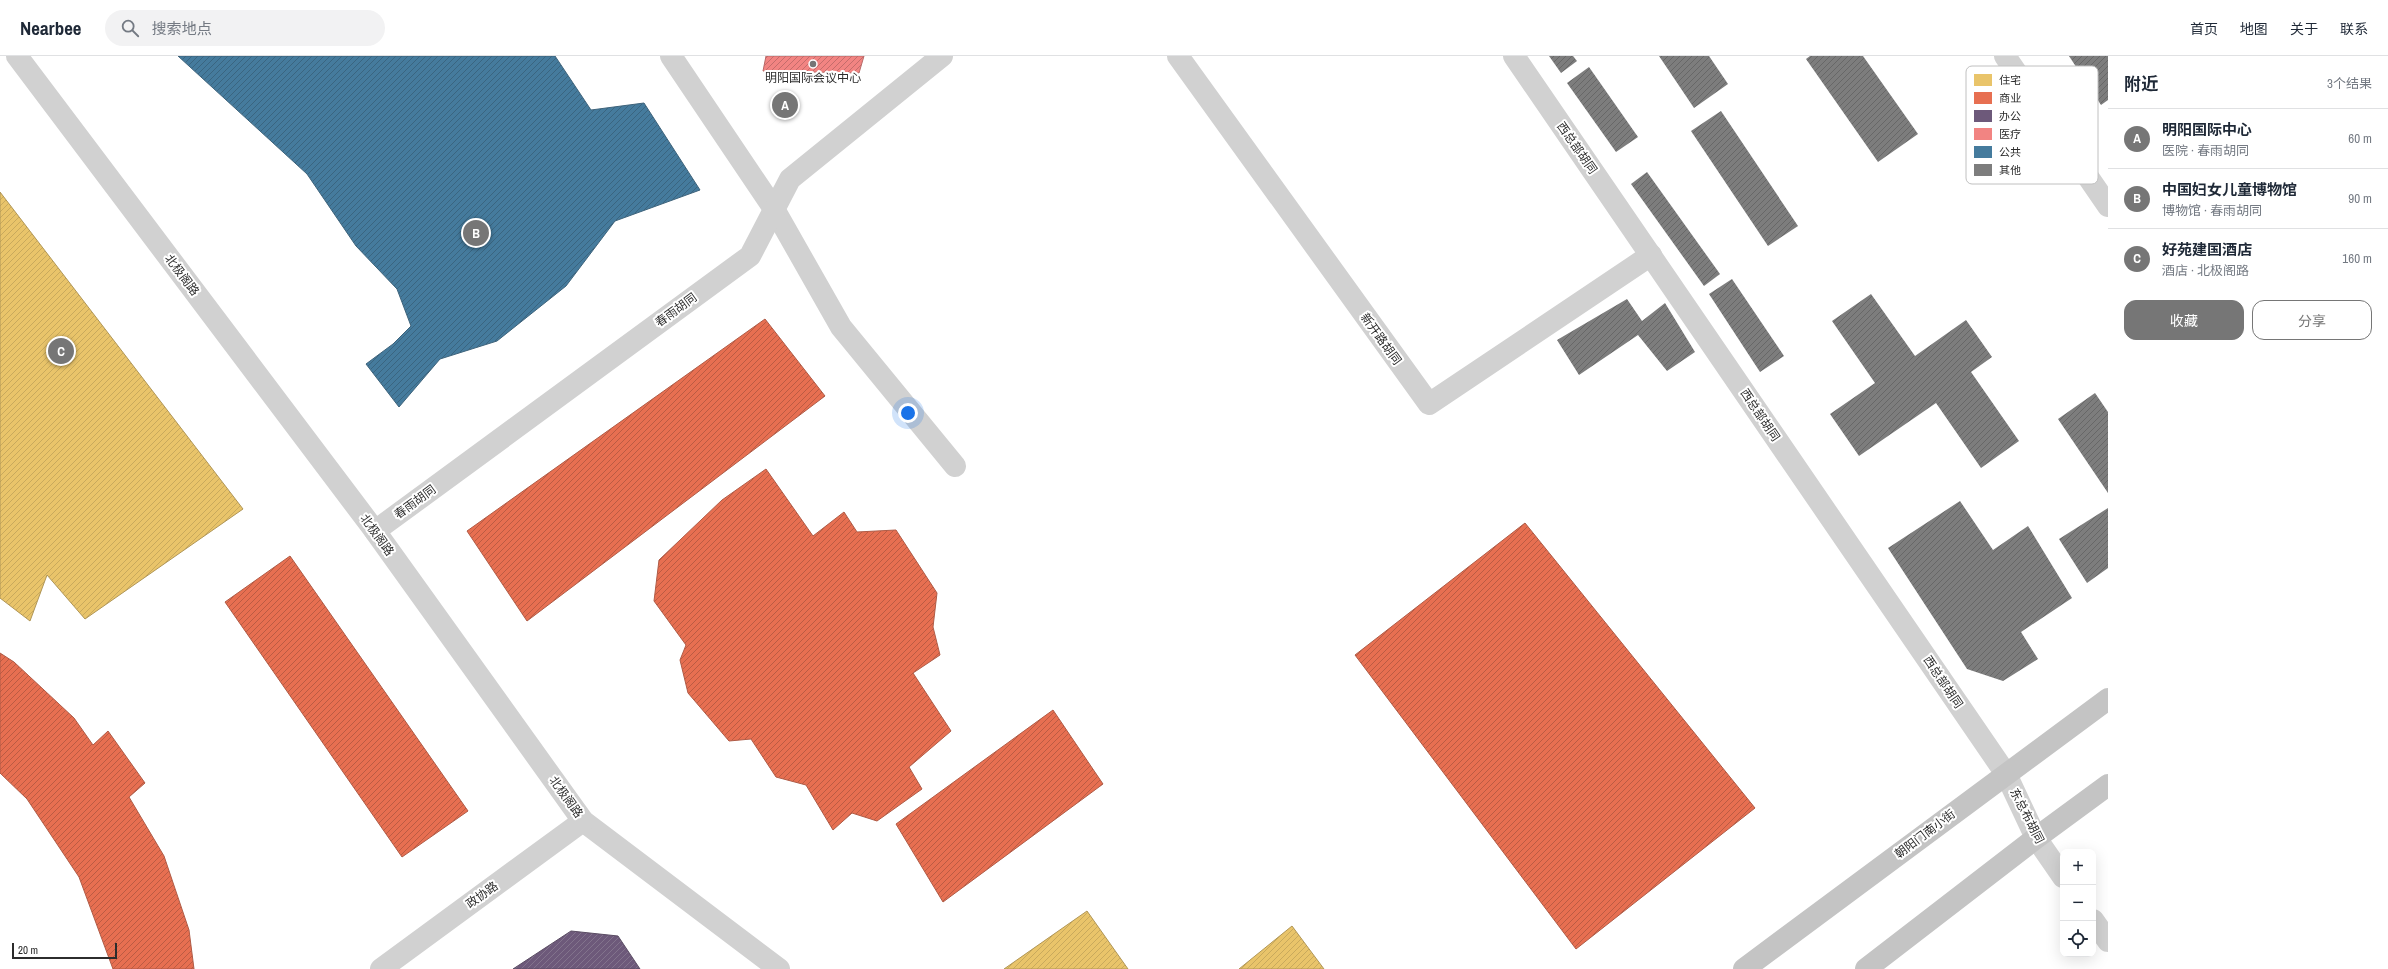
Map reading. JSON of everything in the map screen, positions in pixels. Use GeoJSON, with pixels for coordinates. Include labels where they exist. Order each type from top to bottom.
{"type":"FeatureCollection","features":[{"type":"Feature","properties":{"kind":"main road","name":"朝阳门南小街"},"geometry":{"type":"LineString","coordinates":[[1744,969],[2108,699]]}},
{"type":"Feature","properties":{"kind":"main road"},"geometry":{"type":"LineString","coordinates":[[1866,969],[2036,838],[2108,785]]}},
{"type":"Feature","properties":{"kind":"street","name":"北极阁路"},"geometry":{"type":"LineString","coordinates":[[17,56],[375,531],[583,821],[779,969]]}},
{"type":"Feature","properties":{"kind":"street"},"geometry":{"type":"LineString","coordinates":[[671,56],[774,209],[841,327],[955,466]]}},
{"type":"Feature","properties":{"kind":"street","name":"春雨胡同"},"geometry":{"type":"LineString","coordinates":[[375,531],[750,256],[790,179],[942,56]]}},
{"type":"Feature","properties":{"kind":"street","name":"新开路胡同"},"geometry":{"type":"LineString","coordinates":[[1178,56],[1429,404],[1651,255]]}},
{"type":"Feature","properties":{"kind":"street","name":"西总部胡同"},"geometry":{"type":"LineString","coordinates":[[1514,56],[2006,774]]}},
{"type":"Feature","properties":{"kind":"street"},"geometry":{"type":"LineString","coordinates":[[2005,56],[2012,66]]}},
{"type":"Feature","properties":{"kind":"street"},"geometry":{"type":"LineString","coordinates":[[2093,184],[2108,206]]}},
{"type":"Feature","properties":{"kind":"street","name":"东总布胡同"},"geometry":{"type":"LineString","coordinates":[[2006,774],[2036,838],[2060,873]]}},
{"type":"Feature","properties":{"kind":"street","name":"政协路"},"geometry":{"type":"LineString","coordinates":[[381,969],[583,821]]}},
{"type":"Feature","properties":{"kind":"street"},"geometry":{"type":"LineString","coordinates":[[2094,921],[2108,941]]}},
{"type":"Feature","properties":{"kind":"building: 住宅"},"geometry":{"type":"Polygon","coordinates":[[[0,192],[243,509],[85,619],[47,575],[30,621],[0,598],[0,192]]]}},
{"type":"Feature","properties":{"kind":"building: 住宅"},"geometry":{"type":"Polygon","coordinates":[[[1087,911],[1128,969],[1004,969],[1087,911]]]}},
{"type":"Feature","properties":{"kind":"building: 住宅"},"geometry":{"type":"Polygon","coordinates":[[[1292,926],[1324,969],[1239,969],[1292,926]]]}},
{"type":"Feature","properties":{"kind":"building: 商业"},"geometry":{"type":"Polygon","coordinates":[[[765,319],[825,396],[527,621],[467,531],[765,319]]]}},
{"type":"Feature","properties":{"kind":"building: 商业"},"geometry":{"type":"Polygon","coordinates":[[[766,469],[813,536],[844,512],[857,532],[896,530],[937,593],[933,627],[940,655],[913,673],[951,731],[909,767],[922,789],[877,821],[852,813],[833,830],[806,785],[776,777],[751,739],[729,741],[688,693],[680,660],[686,645],[654,601],[659,560],[722,500],[766,469]]]}},
{"type":"Feature","properties":{"kind":"building: 商业"},"geometry":{"type":"Polygon","coordinates":[[[1525,523],[1755,808],[1576,949],[1355,655],[1525,523]]]}},
{"type":"Feature","properties":{"kind":"building: 商业"},"geometry":{"type":"Polygon","coordinates":[[[290,556],[468,811],[402,857],[225,602],[290,556]]]}},
{"type":"Feature","properties":{"kind":"building: 商业"},"geometry":{"type":"Polygon","coordinates":[[[0,653],[14,662],[74,718],[93,745],[108,731],[145,783],[129,797],[164,856],[189,930],[194,969],[113,969],[79,877],[27,799],[0,773],[0,653]]]}},
{"type":"Feature","properties":{"kind":"building: 商业"},"geometry":{"type":"Polygon","coordinates":[[[1053,710],[1103,784],[943,902],[896,824],[1053,710]]]}},
{"type":"Feature","properties":{"kind":"building: 办公"},"geometry":{"type":"Polygon","coordinates":[[[571,931],[618,936],[640,969],[513,969],[571,931]]]}},
{"type":"Feature","properties":{"kind":"building: 医疗","name":"明阳国际会议中心"},"geometry":{"type":"Polygon","coordinates":[[[766,56],[864,56],[859,73],[763,71],[766,56]]]}},
{"type":"Feature","properties":{"kind":"building: 公共"},"geometry":{"type":"Polygon","coordinates":[[[178,56],[555,56],[591,110],[644,103],[700,190],[615,221],[566,286],[497,341],[440,359],[399,407],[366,364],[393,344],[411,326],[397,289],[356,246],[307,174],[178,56]]]}},
{"type":"Feature","properties":{"kind":"building: 其他"},"geometry":{"type":"Polygon","coordinates":[[[1549,56],[1573,56],[1577,61],[1561,73],[1549,56]]]}},
{"type":"Feature","properties":{"kind":"building: 其他"},"geometry":{"type":"Polygon","coordinates":[[[1659,56],[1709,56],[1728,84],[1694,108],[1659,56]]]}},
{"type":"Feature","properties":{"kind":"building: 其他"},"geometry":{"type":"Polygon","coordinates":[[[1810,56],[1863,56],[1918,134],[1878,162],[1806,59],[1810,56]]]}},
{"type":"Feature","properties":{"kind":"building: 其他"},"geometry":{"type":"Polygon","coordinates":[[[2069,56],[2108,56],[2108,100],[2101,105],[2098,100],[2098,66],[2076,66],[2069,56]]]}},
{"type":"Feature","properties":{"kind":"building: 其他"},"geometry":{"type":"Polygon","coordinates":[[[1589,67],[1638,137],[1616,152],[1567,83],[1589,67]]]}},
{"type":"Feature","properties":{"kind":"building: 其他"},"geometry":{"type":"Polygon","coordinates":[[[1721,111],[1798,226],[1768,246],[1691,131],[1721,111]]]}},
{"type":"Feature","properties":{"kind":"building: 其他"},"geometry":{"type":"Polygon","coordinates":[[[1647,172],[1720,274],[1704,286],[1631,184],[1647,172]]]}},
{"type":"Feature","properties":{"kind":"building: 其他"},"geometry":{"type":"Polygon","coordinates":[[[1732,279],[1784,356],[1760,372],[1709,294],[1732,279]]]}},
{"type":"Feature","properties":{"kind":"building: 其他"},"geometry":{"type":"Polygon","coordinates":[[[1871,294],[1915,356],[1966,320],[1992,357],[1971,372],[2019,441],[1981,468],[1936,403],[1859,456],[1830,414],[1875,383],[1832,321],[1871,294]]]}},
{"type":"Feature","properties":{"kind":"building: 其他"},"geometry":{"type":"Polygon","coordinates":[[[1627,299],[1642,321],[1665,303],[1695,352],[1667,371],[1638,335],[1579,375],[1557,340],[1627,299]]]}},
{"type":"Feature","properties":{"kind":"building: 其他"},"geometry":{"type":"Polygon","coordinates":[[[2095,393],[2108,412],[2108,493],[2058,419],[2095,393]]]}},
{"type":"Feature","properties":{"kind":"building: 其他"},"geometry":{"type":"Polygon","coordinates":[[[1960,501],[1993,550],[2028,526],[2072,598],[2021,632],[2038,659],[2003,681],[1967,669],[1888,548],[1960,501]]]}},
{"type":"Feature","properties":{"kind":"building: 其他"},"geometry":{"type":"Polygon","coordinates":[[[2108,508],[2108,568],[2087,583],[2059,539],[2108,508]]]}},
{"type":"Feature","properties":{"kind":"place","name":"明阳国际会议中心"},"geometry":{"type":"Point","coordinates":[813,64]}},
{"type":"Feature","properties":{"kind":"place","name":"明阳国际中心"},"geometry":{"type":"Point","coordinates":[785,105]}},
{"type":"Feature","properties":{"kind":"place","name":"中国妇女儿童博物馆"},"geometry":{"type":"Point","coordinates":[476,233]}},
{"type":"Feature","properties":{"kind":"place","name":"好苑建国酒店"},"geometry":{"type":"Point","coordinates":[61,351]}}]}
